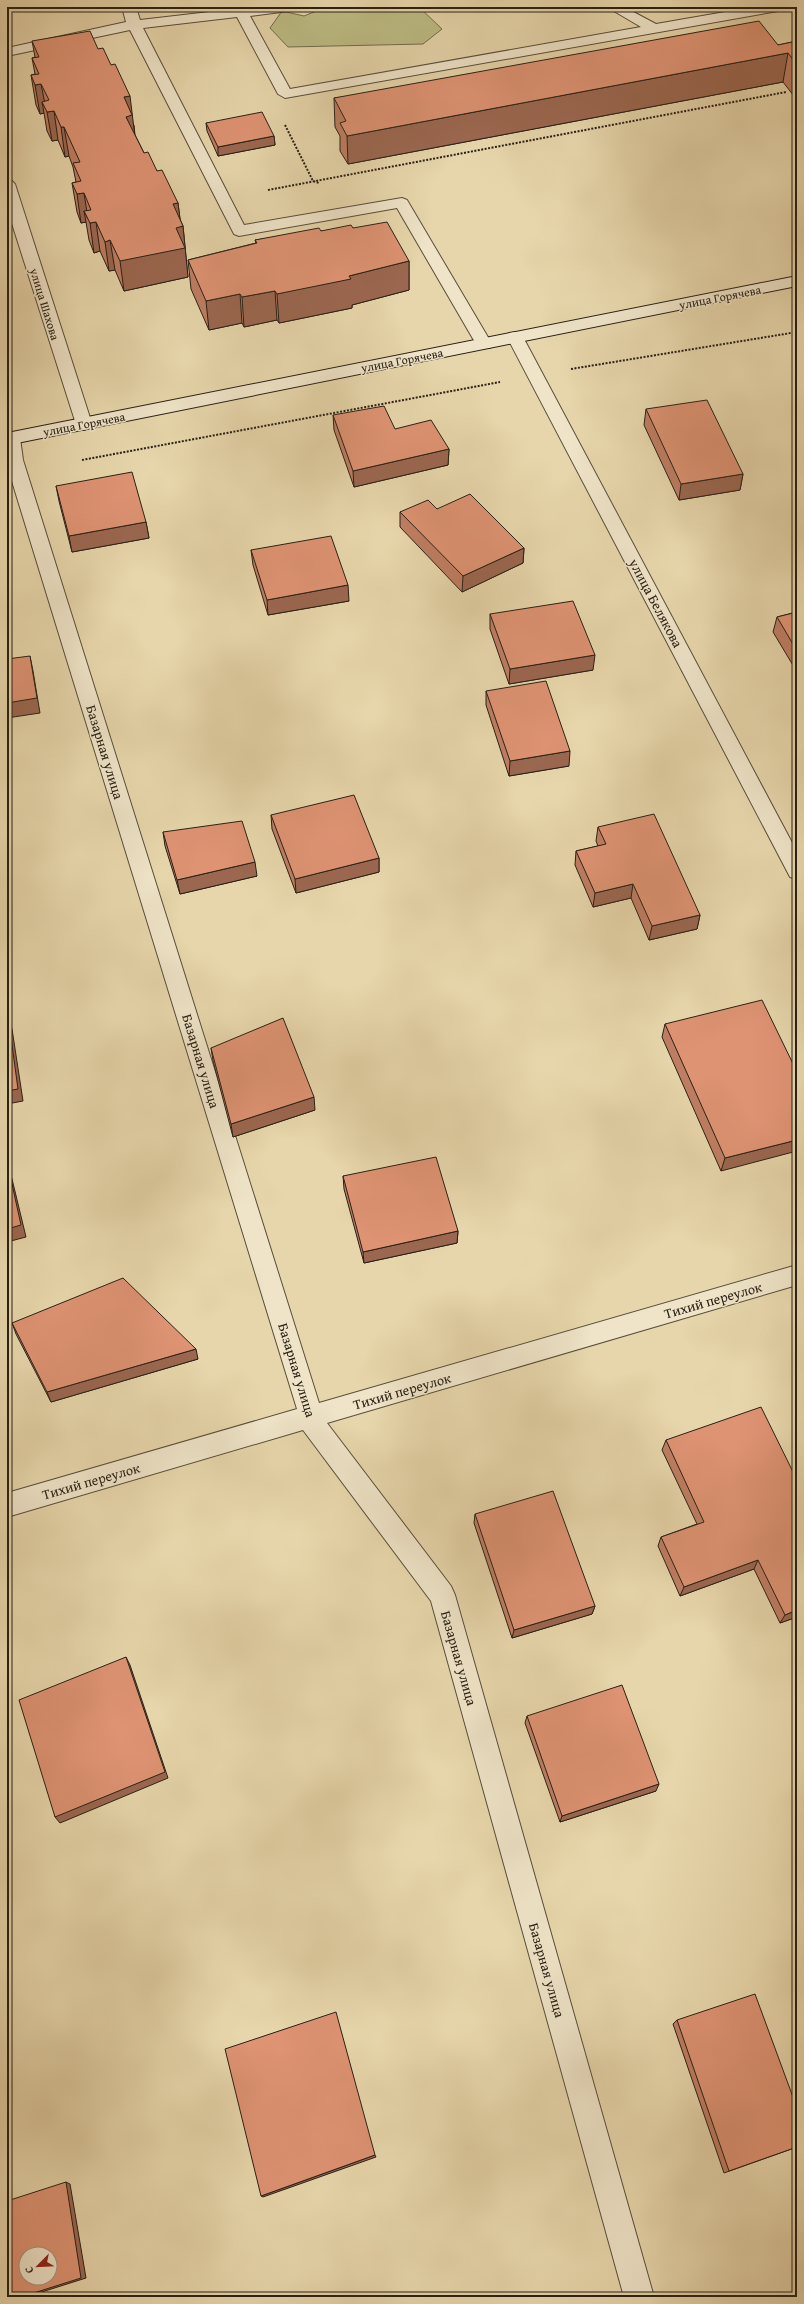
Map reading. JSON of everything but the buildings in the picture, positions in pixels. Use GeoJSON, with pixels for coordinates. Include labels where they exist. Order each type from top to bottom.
{"type":"FeatureCollection","features":[{"type":"Feature","properties":{"kind":"street"},"geometry":{"type":"LineString","coordinates":[[130,7],[134,25],[225,200],[239,231],[402,204],[484,344]]}},
{"type":"Feature","properties":{"kind":"street"},"geometry":{"type":"LineString","coordinates":[[7,52],[134,25],[288,7]]}},
{"type":"Feature","properties":{"kind":"street"},"geometry":{"type":"LineString","coordinates":[[614,7],[652,28]]}},
{"type":"Feature","properties":{"kind":"street"},"geometry":{"type":"LineString","coordinates":[[242,13],[285,94],[652,28],[778,7]]}},
{"type":"Feature","properties":{"kind":"street","name":"улица Шахова"},"geometry":{"type":"LineString","coordinates":[[8,189],[84,424]]}},
{"type":"Feature","properties":{"kind":"street","name":"улица Горячева"},"geometry":{"type":"LineString","coordinates":[[9,438],[797,282]]}},
{"type":"Feature","properties":{"kind":"street","name":"улица Белякова"},"geometry":{"type":"LineString","coordinates":[[515,337],[797,870]]}},
{"type":"Feature","properties":{"kind":"street","name":"Базарная улица"},"geometry":{"type":"LineString","coordinates":[[9,438],[14,460],[306,1400],[309,1418],[442,1595],[639,2297]]}},
{"type":"Feature","properties":{"kind":"street","name":"Тихий переулок"},"geometry":{"type":"LineString","coordinates":[[7,1505],[797,1275]]}},
{"type":"Feature","properties":{"kind":"path"},"geometry":{"type":"LineString","coordinates":[[225,200],[313,181],[786,92]]}},
{"type":"Feature","properties":{"kind":"path"},"geometry":{"type":"LineString","coordinates":[[284,122],[313,181],[320,184]]}},
{"type":"Feature","properties":{"kind":"path"},"geometry":{"type":"LineString","coordinates":[[111,455],[536,375],[797,332]]}},
{"type":"Feature","properties":{"kind":"shaded area"},"geometry":{"type":"Polygon","coordinates":[[[326,7],[419,7],[442,29],[423,44],[288,47],[270,28],[282,11],[304,16],[326,7]]]}}]}
